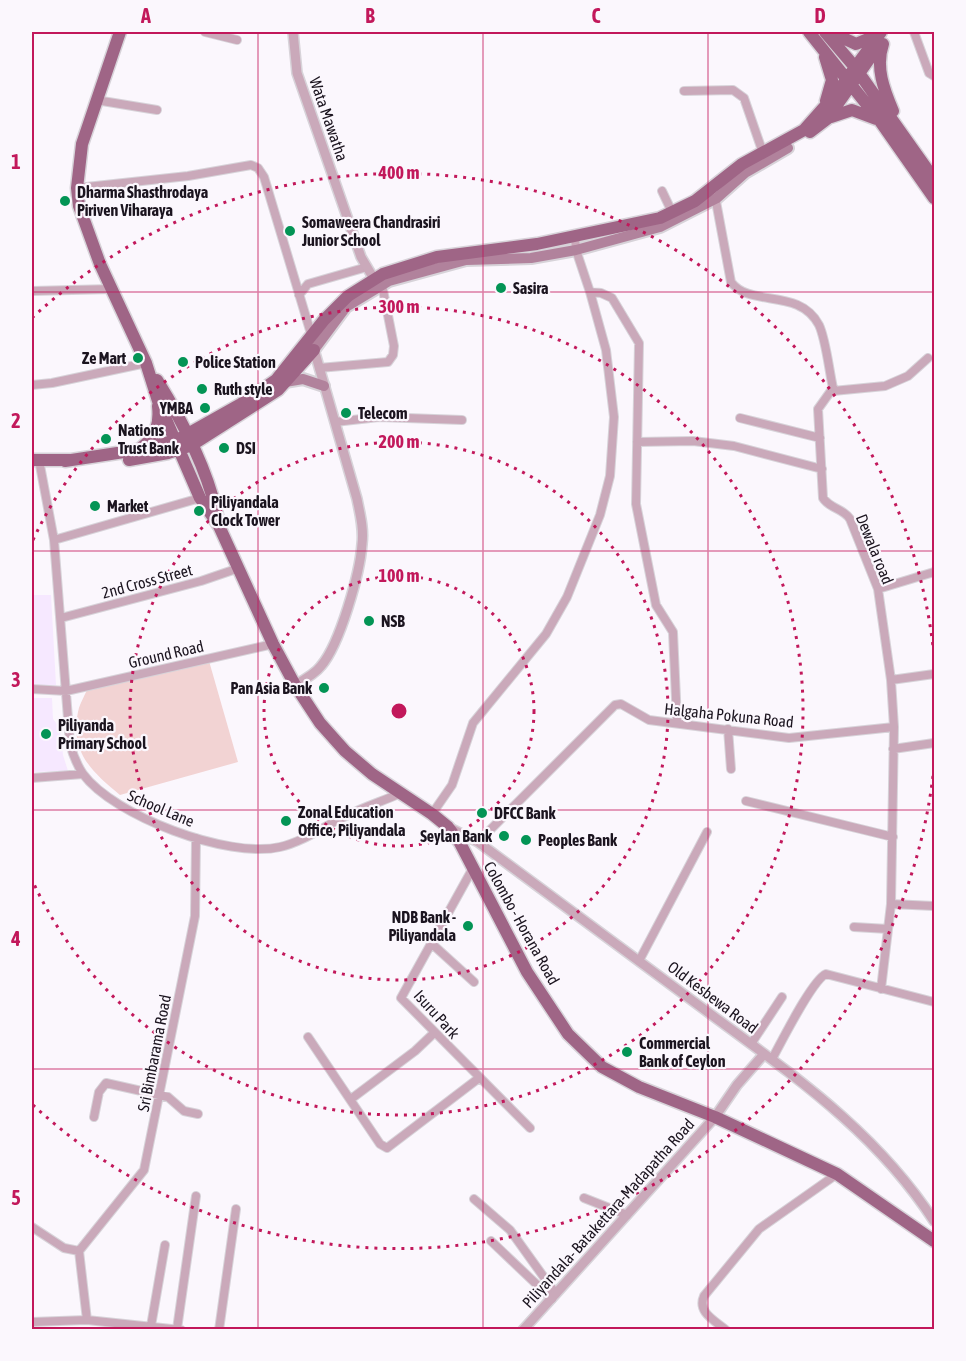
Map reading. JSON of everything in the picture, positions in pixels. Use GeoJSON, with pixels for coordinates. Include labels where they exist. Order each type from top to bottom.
{"type":"FeatureCollection","features":[{"type":"Feature","properties":{"kind":"main road"},"geometry":{"type":"LineString","coordinates":[[120,32],[82,144],[77,188],[80,206],[112,289],[147,367],[158,401],[213,495],[219,526]]}},
{"type":"Feature","properties":{"kind":"main road"},"geometry":{"type":"LineString","coordinates":[[809,32],[880,121],[934,198]]}},
{"type":"Feature","properties":{"kind":"main road"},"geometry":{"type":"LineString","coordinates":[[825,32],[857,70],[934,179]]}},
{"type":"Feature","properties":{"kind":"main road"},"geometry":{"type":"LineString","coordinates":[[830,32],[856,44],[881,32]]}},
{"type":"Feature","properties":{"kind":"main road"},"geometry":{"type":"LineString","coordinates":[[35,460],[126,460],[184,442],[270,395],[314,350],[346,307],[378,282],[444,264],[531,258],[576,250],[660,227],[788,148],[822,118],[849,82],[881,32]]}},
{"type":"Feature","properties":{"kind":"main road"},"geometry":{"type":"LineString","coordinates":[[857,70],[887,32]]}},
{"type":"Feature","properties":{"kind":"main road"},"geometry":{"type":"LineString","coordinates":[[887,32],[880,64],[883,86],[901,131]]}},
{"type":"Feature","properties":{"kind":"main road"},"geometry":{"type":"LineString","coordinates":[[821,47],[832,81],[822,118]]}},
{"type":"Feature","properties":{"kind":"main road"},"geometry":{"type":"LineString","coordinates":[[65,460],[184,442],[276,380],[348,296],[437,256],[488,252],[575,237],[660,218],[714,194],[742,164],[822,118],[852,110],[880,121]]}},
{"type":"Feature","properties":{"kind":"main road"},"geometry":{"type":"LineString","coordinates":[[147,367],[158,381],[184,442],[200,498],[219,526]]}},
{"type":"Feature","properties":{"kind":"main road"},"geometry":{"type":"LineString","coordinates":[[285,382],[303,379],[324,386]]}},
{"type":"Feature","properties":{"kind":"main road"},"geometry":{"type":"LineString","coordinates":[[137,450],[151,440],[157,431],[158,401]]}},
{"type":"Feature","properties":{"kind":"main road","name":"Colombo - Horana Road"},"geometry":{"type":"LineString","coordinates":[[219,526],[273,644],[295,685],[320,723],[345,751],[372,774],[448,827],[473,868],[527,972],[568,1034],[589,1056],[602,1067],[639,1087],[715,1117],[837,1174],[934,1241]]}},
{"type":"Feature","properties":{"kind":"street"},"geometry":{"type":"LineString","coordinates":[[206,32],[237,40]]}},
{"type":"Feature","properties":{"kind":"street","name":"Wata Mawatha"},"geometry":{"type":"LineString","coordinates":[[293,32],[297,73],[367,267],[378,282]]}},
{"type":"Feature","properties":{"kind":"street"},"geometry":{"type":"LineString","coordinates":[[914,32],[929,73],[934,76]]}},
{"type":"Feature","properties":{"kind":"street"},"geometry":{"type":"LineString","coordinates":[[684,91],[733,90],[744,98],[763,153]]}},
{"type":"Feature","properties":{"kind":"street"},"geometry":{"type":"LineString","coordinates":[[96,100],[157,110]]}},
{"type":"Feature","properties":{"kind":"street"},"geometry":{"type":"LineString","coordinates":[[77,188],[188,176],[251,165],[258,168],[264,177],[312,337],[359,509],[363,543],[341,626],[329,656],[320,668],[295,685]]}},
{"type":"Feature","properties":{"kind":"street"},"geometry":{"type":"LineString","coordinates":[[662,190],[672,212]]}},
{"type":"Feature","properties":{"kind":"street"},"geometry":{"type":"LineString","coordinates":[[714,194],[731,282],[744,293],[790,301],[807,311],[819,325],[833,392],[885,386],[908,376],[928,358]]}},
{"type":"Feature","properties":{"kind":"street"},"geometry":{"type":"LineString","coordinates":[[432,814],[452,785],[472,723],[546,634],[567,597],[600,515],[610,476],[614,417],[606,350],[576,250],[575,237]]}},
{"type":"Feature","properties":{"kind":"street"},"geometry":{"type":"LineString","coordinates":[[299,295],[308,284],[367,267]]}},
{"type":"Feature","properties":{"kind":"street"},"geometry":{"type":"LineString","coordinates":[[319,368],[388,362],[393,355],[378,282]]}},
{"type":"Feature","properties":{"kind":"street"},"geometry":{"type":"LineString","coordinates":[[32,291],[112,289]]}},
{"type":"Feature","properties":{"kind":"street"},"geometry":{"type":"LineString","coordinates":[[590,292],[601,293],[612,298],[639,343],[636,504],[656,605],[673,632],[677,722]]}},
{"type":"Feature","properties":{"kind":"street"},"geometry":{"type":"LineString","coordinates":[[32,385],[147,367]]}},
{"type":"Feature","properties":{"kind":"street","name":"Dewala road"},"geometry":{"type":"LineString","coordinates":[[833,392],[818,410],[823,498],[831,507],[847,514],[878,589],[891,680],[894,727],[891,904],[881,989]]}},
{"type":"Feature","properties":{"kind":"street"},"geometry":{"type":"LineString","coordinates":[[335,422],[379,417],[462,420]]}},
{"type":"Feature","properties":{"kind":"street"},"geometry":{"type":"LineString","coordinates":[[740,418],[820,438]]}},
{"type":"Feature","properties":{"kind":"street"},"geometry":{"type":"LineString","coordinates":[[637,442],[693,441],[734,446],[822,469]]}},
{"type":"Feature","properties":{"kind":"street","name":"School Lane"},"geometry":{"type":"LineString","coordinates":[[35,460],[54,540],[62,618],[70,744],[83,774],[113,802],[152,822],[195,838],[254,850],[278,848],[401,793]]}},
{"type":"Feature","properties":{"kind":"street"},"geometry":{"type":"LineString","coordinates":[[54,540],[200,498]]}},
{"type":"Feature","properties":{"kind":"street","name":"2nd Cross Street"},"geometry":{"type":"LineString","coordinates":[[62,618],[201,581],[239,568]]}},
{"type":"Feature","properties":{"kind":"street"},"geometry":{"type":"LineString","coordinates":[[878,589],[934,572]]}},
{"type":"Feature","properties":{"kind":"street","name":"Ground Road"},"geometry":{"type":"LineString","coordinates":[[32,689],[66,691],[273,644]]}},
{"type":"Feature","properties":{"kind":"street"},"geometry":{"type":"LineString","coordinates":[[891,680],[934,675]]}},
{"type":"Feature","properties":{"kind":"street","name":"Halgaha Pokuna Road"},"geometry":{"type":"LineString","coordinates":[[478,842],[615,705],[621,704],[650,720],[789,738],[894,727]]}},
{"type":"Feature","properties":{"kind":"street"},"geometry":{"type":"LineString","coordinates":[[728,729],[731,769]]}},
{"type":"Feature","properties":{"kind":"street"},"geometry":{"type":"LineString","coordinates":[[893,748],[934,743]]}},
{"type":"Feature","properties":{"kind":"street"},"geometry":{"type":"LineString","coordinates":[[32,778],[83,774]]}},
{"type":"Feature","properties":{"kind":"street"},"geometry":{"type":"LineString","coordinates":[[746,801],[893,837]]}},
{"type":"Feature","properties":{"kind":"street","name":"Old Kesbewa Road"},"geometry":{"type":"LineString","coordinates":[[448,827],[478,842],[814,1089],[880,1150],[913,1188],[934,1221]]}},
{"type":"Feature","properties":{"kind":"street"},"geometry":{"type":"LineString","coordinates":[[639,961],[707,832]]}},
{"type":"Feature","properties":{"kind":"street","name":"Sri Bimbarama Road"},"geometry":{"type":"LineString","coordinates":[[79,1251],[144,1170],[195,916],[195,838]]}},
{"type":"Feature","properties":{"kind":"street","name":"Isuru Park"},"geometry":{"type":"LineString","coordinates":[[473,868],[430,942],[402,998],[434,1034],[530,1128]]}},
{"type":"Feature","properties":{"kind":"street"},"geometry":{"type":"LineString","coordinates":[[891,904],[934,906]]}},
{"type":"Feature","properties":{"kind":"street"},"geometry":{"type":"LineString","coordinates":[[854,927],[888,929]]}},
{"type":"Feature","properties":{"kind":"street"},"geometry":{"type":"LineString","coordinates":[[430,942],[474,982]]}},
{"type":"Feature","properties":{"kind":"street"},"geometry":{"type":"LineString","coordinates":[[768,1057],[821,976],[831,975],[934,1002]]}},
{"type":"Feature","properties":{"kind":"street"},"geometry":{"type":"LineString","coordinates":[[751,1044],[782,997]]}},
{"type":"Feature","properties":{"kind":"street"},"geometry":{"type":"LineString","coordinates":[[351,1099],[415,1052],[434,1034]]}},
{"type":"Feature","properties":{"kind":"street"},"geometry":{"type":"LineString","coordinates":[[308,1037],[381,1144],[389,1148],[479,1078]]}},
{"type":"Feature","properties":{"kind":"street","name":"Piliyandala- Batakettara-Madapatha Road"},"geometry":{"type":"LineString","coordinates":[[524,1329],[715,1117],[737,1085],[768,1057]]}},
{"type":"Feature","properties":{"kind":"street"},"geometry":{"type":"LineString","coordinates":[[94,1117],[99,1092],[106,1083],[168,1097],[184,1111],[198,1114]]}},
{"type":"Feature","properties":{"kind":"street"},"geometry":{"type":"LineString","coordinates":[[726,1329],[703,1311],[701,1303],[704,1296],[759,1229],[837,1174]]}},
{"type":"Feature","properties":{"kind":"street"},"geometry":{"type":"LineString","coordinates":[[32,1322],[87,1320],[179,1329],[196,1196]]}},
{"type":"Feature","properties":{"kind":"street"},"geometry":{"type":"LineString","coordinates":[[474,1198],[510,1230],[554,1296]]}},
{"type":"Feature","properties":{"kind":"street"},"geometry":{"type":"LineString","coordinates":[[584,1198],[627,1215]]}},
{"type":"Feature","properties":{"kind":"street"},"geometry":{"type":"LineString","coordinates":[[219,1329],[236,1209]]}},
{"type":"Feature","properties":{"kind":"street"},"geometry":{"type":"LineString","coordinates":[[32,1227],[64,1248],[79,1251],[87,1320]]}},
{"type":"Feature","properties":{"kind":"street"},"geometry":{"type":"LineString","coordinates":[[491,1241],[554,1296]]}},
{"type":"Feature","properties":{"kind":"street"},"geometry":{"type":"LineString","coordinates":[[151,1326],[165,1245]]}},
{"type":"Feature","properties":{"kind":"shaded area"},"geometry":{"type":"Polygon","coordinates":[[[32,595],[51,595],[56,685],[46,688],[32,686],[32,595]]]}},
{"type":"Feature","properties":{"kind":"shaded area"},"geometry":{"type":"Polygon","coordinates":[[[209,661],[238,762],[120,795],[92,769],[80,750],[76,726],[80,705],[89,685],[209,661]]]}},
{"type":"Feature","properties":{"kind":"shaded area","name":"Piliyanda Primary School"},"geometry":{"type":"Polygon","coordinates":[[[32,698],[52,698],[53,719],[60,728],[63,755],[68,771],[32,772],[32,698]]]}},
{"type":"Feature","properties":{"kind":"place","name":"Dharma Shasthrodaya Piriven Viharaya"},"geometry":{"type":"Point","coordinates":[65,201]}},
{"type":"Feature","properties":{"kind":"place","name":"Somaweera Chandrasiri Junior School"},"geometry":{"type":"Point","coordinates":[290,231]}},
{"type":"Feature","properties":{"kind":"place","name":"Sasira"},"geometry":{"type":"Point","coordinates":[501,288]}},
{"type":"Feature","properties":{"kind":"place","name":"Ze Mart"},"geometry":{"type":"Point","coordinates":[138,358]}},
{"type":"Feature","properties":{"kind":"place","name":"Police Station"},"geometry":{"type":"Point","coordinates":[183,362]}},
{"type":"Feature","properties":{"kind":"place","name":"Ruth style"},"geometry":{"type":"Point","coordinates":[202,389]}},
{"type":"Feature","properties":{"kind":"place","name":"YMBA"},"geometry":{"type":"Point","coordinates":[205,408]}},
{"type":"Feature","properties":{"kind":"place","name":"Telecom"},"geometry":{"type":"Point","coordinates":[346,413]}},
{"type":"Feature","properties":{"kind":"place","name":"Nations Trust Bank"},"geometry":{"type":"Point","coordinates":[106,439]}},
{"type":"Feature","properties":{"kind":"place","name":"DSI"},"geometry":{"type":"Point","coordinates":[224,448]}},
{"type":"Feature","properties":{"kind":"place","name":"Market"},"geometry":{"type":"Point","coordinates":[95,506]}},
{"type":"Feature","properties":{"kind":"place","name":"Piliyandala Clock Tower"},"geometry":{"type":"Point","coordinates":[199,511]}},
{"type":"Feature","properties":{"kind":"place","name":"NSB"},"geometry":{"type":"Point","coordinates":[369,621]}},
{"type":"Feature","properties":{"kind":"place","name":"Pan Asia Bank"},"geometry":{"type":"Point","coordinates":[324,688]}},
{"type":"Feature","properties":{"kind":"place","name":"Piliyanda Primary School"},"geometry":{"type":"Point","coordinates":[46,734]}},
{"type":"Feature","properties":{"kind":"place","name":"DFCC Bank"},"geometry":{"type":"Point","coordinates":[482,813]}},
{"type":"Feature","properties":{"kind":"place","name":"Zonal Education Office, Piliyandala"},"geometry":{"type":"Point","coordinates":[286,821]}},
{"type":"Feature","properties":{"kind":"place","name":"Seylan Bank"},"geometry":{"type":"Point","coordinates":[504,836]}},
{"type":"Feature","properties":{"kind":"place","name":"Peoples Bank"},"geometry":{"type":"Point","coordinates":[526,840]}},
{"type":"Feature","properties":{"kind":"place","name":"NDB Bank - Piliyandala"},"geometry":{"type":"Point","coordinates":[468,926]}},
{"type":"Feature","properties":{"kind":"place","name":"Commercial Bank of Ceylon"},"geometry":{"type":"Point","coordinates":[627,1052]}}]}
